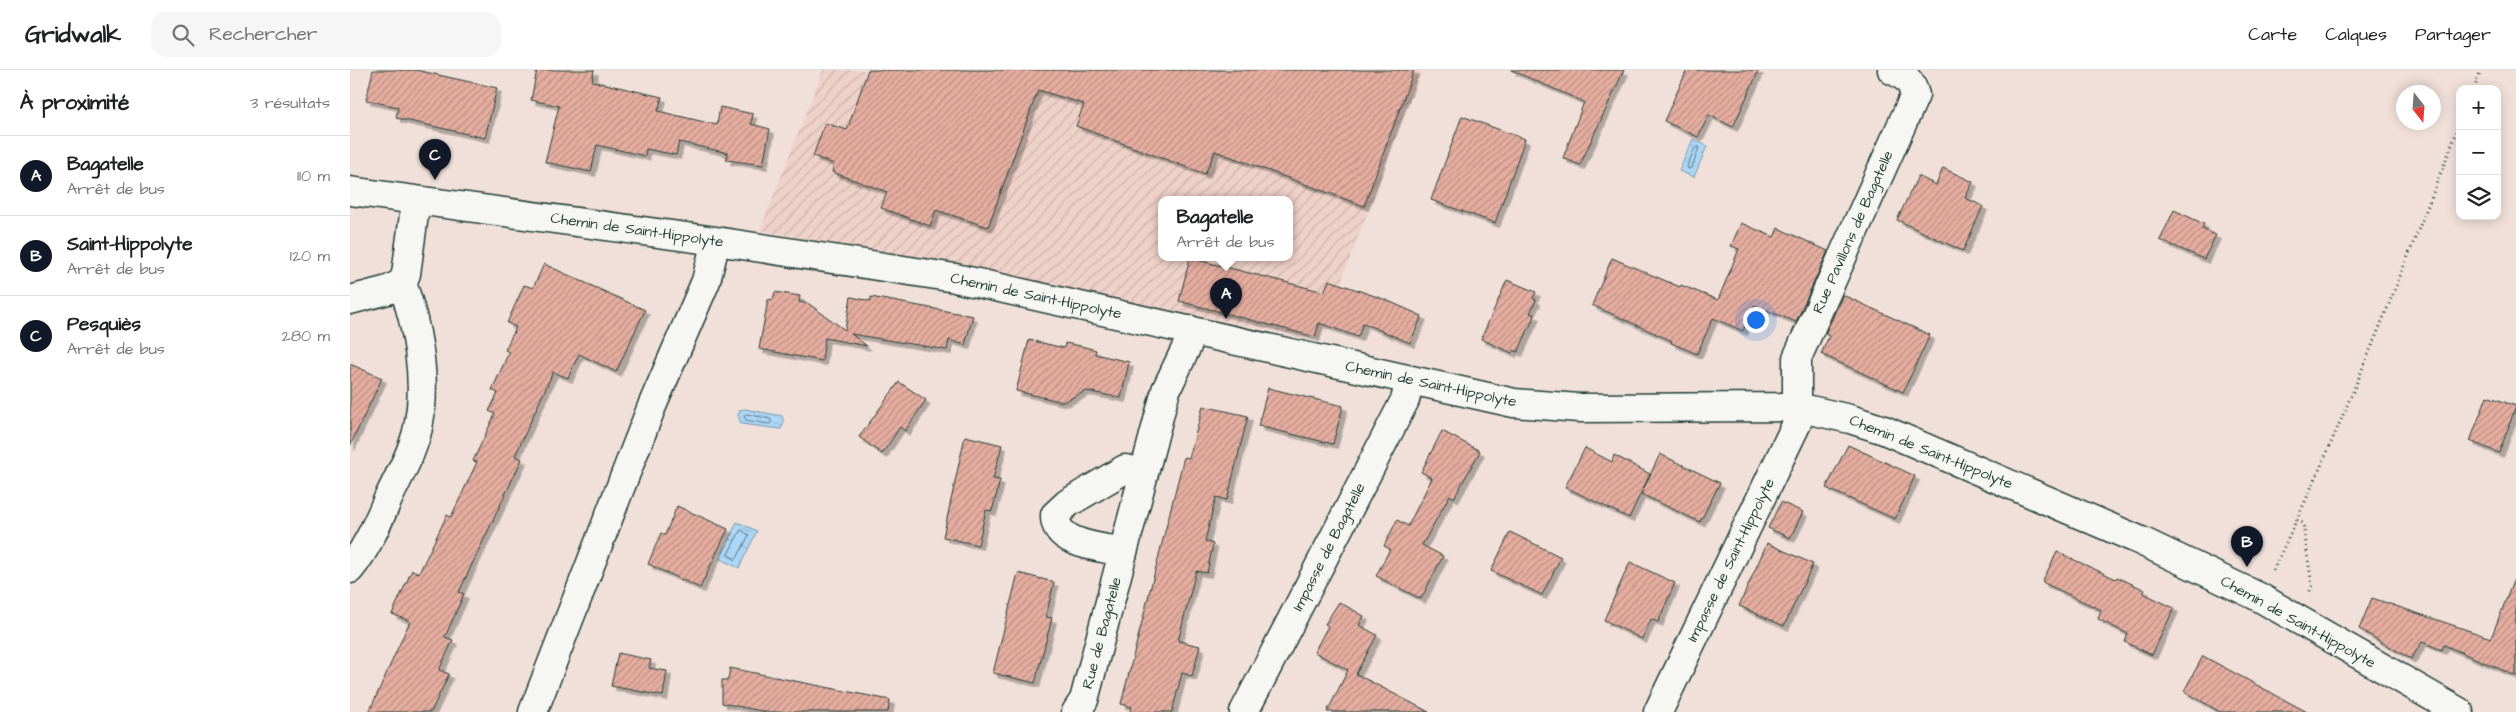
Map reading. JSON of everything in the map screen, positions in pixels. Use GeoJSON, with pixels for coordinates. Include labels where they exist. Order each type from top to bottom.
{"type":"FeatureCollection","features":[{"type":"Feature","properties":{"kind":"street","name":"Rue Pavillons de Bagatelle"},"geometry":{"type":"LineString","coordinates":[[1797,407],[1797,358],[1915,94],[1912,83],[1904,75],[1892,70]]}},
{"type":"Feature","properties":{"kind":"street","name":"Chemin de Saint-Hippolyte"},"geometry":{"type":"LineString","coordinates":[[350,191],[716,241],[956,278],[1514,403],[1550,407],[1797,407],[1850,418],[1884,430],[2139,540],[2259,597],[2459,712]]}},
{"type":"Feature","properties":{"kind":"street"},"geometry":{"type":"LineString","coordinates":[[350,569],[363,553],[411,450],[419,422],[421,395],[417,337],[414,319],[402,283],[408,263],[416,200]]}},
{"type":"Feature","properties":{"kind":"street"},"geometry":{"type":"LineString","coordinates":[[533,712],[652,406],[706,280],[716,241]]}},
{"type":"Feature","properties":{"kind":"street"},"geometry":{"type":"LineString","coordinates":[[350,300],[388,290],[402,283]]}},
{"type":"Feature","properties":{"kind":"street","name":"Rue de Bagatelle"},"geometry":{"type":"LineString","coordinates":[[1076,712],[1084,700],[1142,473],[1166,390],[1187,346],[1191,330]]}},
{"type":"Feature","properties":{"kind":"street","name":"Impasse de Bagatelle"},"geometry":{"type":"LineString","coordinates":[[1244,712],[1406,400],[1410,381]]}},
{"type":"Feature","properties":{"kind":"street","name":"Impasse de Saint-Hippolyte"},"geometry":{"type":"LineString","coordinates":[[1658,712],[1797,422],[1797,407]]}},
{"type":"Feature","properties":{"kind":"street"},"geometry":{"type":"LineString","coordinates":[[1123,552],[1068,538],[1060,533],[1055,523],[1055,516],[1068,503],[1125,469],[1142,473]]}},
{"type":"Feature","properties":{"kind":"path"},"geometry":{"type":"LineString","coordinates":[[2475,85],[2481,70]]}},
{"type":"Feature","properties":{"kind":"path"},"geometry":{"type":"LineString","coordinates":[[2259,597],[2297,520],[2391,296],[2458,130]]}},
{"type":"Feature","properties":{"kind":"path"},"geometry":{"type":"LineString","coordinates":[[2297,520],[2303,523],[2312,586],[2298,619]]}},
{"type":"Feature","properties":{"kind":"shaded area"},"geometry":{"type":"Polygon","coordinates":[[[823,70],[1422,70],[1319,339],[760,230],[823,70]]]}},
{"type":"Feature","properties":{"kind":"water"},"geometry":{"type":"Polygon","coordinates":[[[1693,139],[1707,146],[1694,177],[1679,171],[1693,139]]]}},
{"type":"Feature","properties":{"kind":"water"},"geometry":{"type":"Polygon","coordinates":[[[745,409],[782,416],[784,423],[781,429],[741,424],[738,415],[740,410],[745,409]]]}},
{"type":"Feature","properties":{"kind":"water"},"geometry":{"type":"Polygon","coordinates":[[[737,522],[757,531],[739,568],[720,559],[737,522]]]}},
{"type":"Feature","properties":{"kind":"building"},"geometry":{"type":"Polygon","coordinates":[[[373,70],[416,70],[497,88],[485,138],[396,118],[398,107],[366,100],[373,70]]]}},
{"type":"Feature","properties":{"kind":"building"},"geometry":{"type":"Polygon","coordinates":[[[537,70],[594,70],[592,81],[662,97],[658,111],[717,125],[720,107],[753,114],[751,124],[770,129],[763,165],[726,160],[728,153],[679,142],[676,155],[646,149],[645,156],[597,145],[591,172],[545,162],[559,106],[531,100],[537,70]]]}},
{"type":"Feature","properties":{"kind":"building"},"geometry":{"type":"Polygon","coordinates":[[[868,70],[1414,70],[1364,206],[1215,151],[1205,174],[1076,126],[1084,104],[1038,90],[988,227],[936,210],[930,226],[881,208],[887,192],[832,172],[834,164],[813,156],[825,123],[847,130],[868,70]]]}},
{"type":"Feature","properties":{"kind":"building"},"geometry":{"type":"Polygon","coordinates":[[[1511,70],[1624,70],[1580,165],[1563,158],[1584,102],[1511,70]]]}},
{"type":"Feature","properties":{"kind":"building"},"geometry":{"type":"Polygon","coordinates":[[[1687,70],[1759,70],[1733,127],[1709,115],[1698,137],[1664,121],[1687,70]]]}},
{"type":"Feature","properties":{"kind":"building"},"geometry":{"type":"Polygon","coordinates":[[[1462,116],[1525,139],[1495,223],[1431,200],[1462,116]]]}},
{"type":"Feature","properties":{"kind":"building"},"geometry":{"type":"Polygon","coordinates":[[[1943,168],[1973,182],[1965,198],[1983,206],[1963,251],[1897,220],[1918,176],[1936,185],[1943,168]]]}},
{"type":"Feature","properties":{"kind":"building"},"geometry":{"type":"Polygon","coordinates":[[[2174,210],[2204,224],[2202,229],[2216,235],[2204,259],[2160,240],[2174,210]]]}},
{"type":"Feature","properties":{"kind":"building"},"geometry":{"type":"Polygon","coordinates":[[[1741,223],[1774,237],[1778,228],[1828,251],[1796,322],[1754,305],[1743,331],[1713,318],[1697,354],[1592,305],[1612,258],[1680,287],[1681,285],[1718,300],[1739,249],[1731,246],[1741,223]]]}},
{"type":"Feature","properties":{"kind":"building"},"geometry":{"type":"Polygon","coordinates":[[[1189,261],[1202,261],[1324,292],[1329,280],[1386,300],[1422,316],[1410,343],[1363,323],[1358,337],[1319,323],[1315,337],[1179,301],[1189,261]]]}},
{"type":"Feature","properties":{"kind":"building"},"geometry":{"type":"Polygon","coordinates":[[[544,264],[645,310],[616,372],[579,354],[568,378],[553,372],[515,456],[522,459],[459,592],[464,594],[445,637],[453,640],[439,670],[449,674],[431,712],[369,712],[410,621],[392,614],[412,570],[419,573],[447,515],[451,517],[477,462],[473,461],[495,414],[489,411],[498,393],[492,390],[509,352],[505,350],[516,327],[507,323],[524,285],[533,288],[544,264]]]}},
{"type":"Feature","properties":{"kind":"building"},"geometry":{"type":"Polygon","coordinates":[[[1507,280],[1536,292],[1533,298],[1536,300],[1530,313],[1535,315],[1518,352],[1513,350],[1512,353],[1481,339],[1507,280]]]}},
{"type":"Feature","properties":{"kind":"building"},"geometry":{"type":"Polygon","coordinates":[[[775,292],[800,296],[799,302],[809,304],[845,330],[851,297],[871,301],[871,297],[973,316],[965,345],[949,340],[947,350],[851,334],[867,346],[825,338],[822,361],[759,349],[768,300],[773,299],[775,292]]]}},
{"type":"Feature","properties":{"kind":"building"},"geometry":{"type":"Polygon","coordinates":[[[1843,295],[1930,335],[1903,392],[1821,354],[1829,336],[1825,334],[1843,295]]]}},
{"type":"Feature","properties":{"kind":"building"},"geometry":{"type":"Polygon","coordinates":[[[1029,340],[1064,348],[1065,343],[1081,346],[1096,350],[1095,354],[1129,362],[1121,398],[1086,391],[1063,402],[1016,391],[1029,340]]]}},
{"type":"Feature","properties":{"kind":"building"},"geometry":{"type":"Polygon","coordinates":[[[350,364],[382,378],[350,446],[350,364]]]}},
{"type":"Feature","properties":{"kind":"building"},"geometry":{"type":"Polygon","coordinates":[[[899,382],[926,400],[905,431],[900,427],[882,454],[859,437],[899,382]]]}},
{"type":"Feature","properties":{"kind":"building"},"geometry":{"type":"Polygon","coordinates":[[[1268,388],[1343,406],[1333,444],[1258,426],[1268,388]]]}},
{"type":"Feature","properties":{"kind":"building"},"geometry":{"type":"Polygon","coordinates":[[[2487,396],[2516,406],[2499,453],[2470,441],[2487,396]]]}},
{"type":"Feature","properties":{"kind":"building"},"geometry":{"type":"Polygon","coordinates":[[[1203,406],[1248,416],[1227,500],[1216,497],[1205,541],[1213,544],[1207,573],[1196,571],[1178,641],[1200,646],[1192,676],[1182,673],[1172,712],[1130,712],[1132,707],[1121,704],[1184,457],[1189,458],[1203,406]]]}},
{"type":"Feature","properties":{"kind":"building"},"geometry":{"type":"Polygon","coordinates":[[[1442,431],[1480,451],[1454,498],[1450,495],[1422,545],[1443,556],[1421,599],[1376,576],[1390,549],[1384,546],[1397,520],[1408,526],[1432,478],[1421,472],[1442,431]]]}},
{"type":"Feature","properties":{"kind":"building"},"geometry":{"type":"Polygon","coordinates":[[[965,436],[1002,445],[993,479],[1000,480],[992,511],[986,510],[978,545],[943,537],[965,436]]]}},
{"type":"Feature","properties":{"kind":"building"},"geometry":{"type":"Polygon","coordinates":[[[1848,445],[1915,476],[1895,519],[1826,488],[1848,445]]]}},
{"type":"Feature","properties":{"kind":"building"},"geometry":{"type":"Polygon","coordinates":[[[1585,448],[1612,462],[1614,455],[1650,474],[1629,518],[1565,487],[1585,448]]]}},
{"type":"Feature","properties":{"kind":"building"},"geometry":{"type":"Polygon","coordinates":[[[1660,454],[1720,483],[1700,522],[1641,494],[1660,454]]]}},
{"type":"Feature","properties":{"kind":"building"},"geometry":{"type":"Polygon","coordinates":[[[1781,502],[1803,512],[1790,538],[1768,528],[1781,502]]]}},
{"type":"Feature","properties":{"kind":"building"},"geometry":{"type":"Polygon","coordinates":[[[677,506],[728,529],[700,588],[648,564],[661,533],[665,535],[677,506]]]}},
{"type":"Feature","properties":{"kind":"building"},"geometry":{"type":"Polygon","coordinates":[[[1510,532],[1561,557],[1542,595],[1491,571],[1510,532]]]}},
{"type":"Feature","properties":{"kind":"building"},"geometry":{"type":"Polygon","coordinates":[[[1767,543],[1813,564],[1784,626],[1739,606],[1767,543]]]}},
{"type":"Feature","properties":{"kind":"building"},"geometry":{"type":"Polygon","coordinates":[[[2057,552],[2145,590],[2143,593],[2174,608],[2152,655],[2125,642],[2128,634],[2098,619],[2101,610],[2042,582],[2057,552]]]}},
{"type":"Feature","properties":{"kind":"building"},"geometry":{"type":"Polygon","coordinates":[[[1630,562],[1675,583],[1658,622],[1651,619],[1642,639],[1604,620],[1630,562]]]}},
{"type":"Feature","properties":{"kind":"building"},"geometry":{"type":"Polygon","coordinates":[[[1018,573],[1054,582],[1046,617],[1052,618],[1035,683],[993,673],[1018,573]]]}},
{"type":"Feature","properties":{"kind":"building"},"geometry":{"type":"Polygon","coordinates":[[[2514,579],[2516,580],[2516,676],[2444,645],[2442,650],[2422,642],[2411,659],[2359,629],[2372,598],[2491,638],[2514,579]]]}},
{"type":"Feature","properties":{"kind":"building"},"geometry":{"type":"Polygon","coordinates":[[[1339,602],[1364,616],[1359,625],[1377,635],[1356,674],[1429,712],[1327,712],[1348,670],[1314,652],[1328,626],[1325,624],[1339,602]]]}},
{"type":"Feature","properties":{"kind":"building"},"geometry":{"type":"Polygon","coordinates":[[[618,653],[651,660],[649,668],[667,671],[663,696],[611,686],[618,653]]]}},
{"type":"Feature","properties":{"kind":"building"},"geometry":{"type":"Polygon","coordinates":[[[2203,656],[2307,712],[2220,712],[2184,691],[2203,656]]]}},
{"type":"Feature","properties":{"kind":"building"},"geometry":{"type":"Polygon","coordinates":[[[730,668],[890,700],[888,712],[766,712],[722,703],[722,680],[728,680],[730,668]]]}},
{"type":"Feature","properties":{"kind":"place","name":"Pesquiès"},"geometry":{"type":"Point","coordinates":[435,180]}},
{"type":"Feature","properties":{"kind":"place","name":"Bagatelle"},"geometry":{"type":"Point","coordinates":[1226,319]}},
{"type":"Feature","properties":{"kind":"place","name":"Saint-Hippolyte"},"geometry":{"type":"Point","coordinates":[2247,567]}}]}
